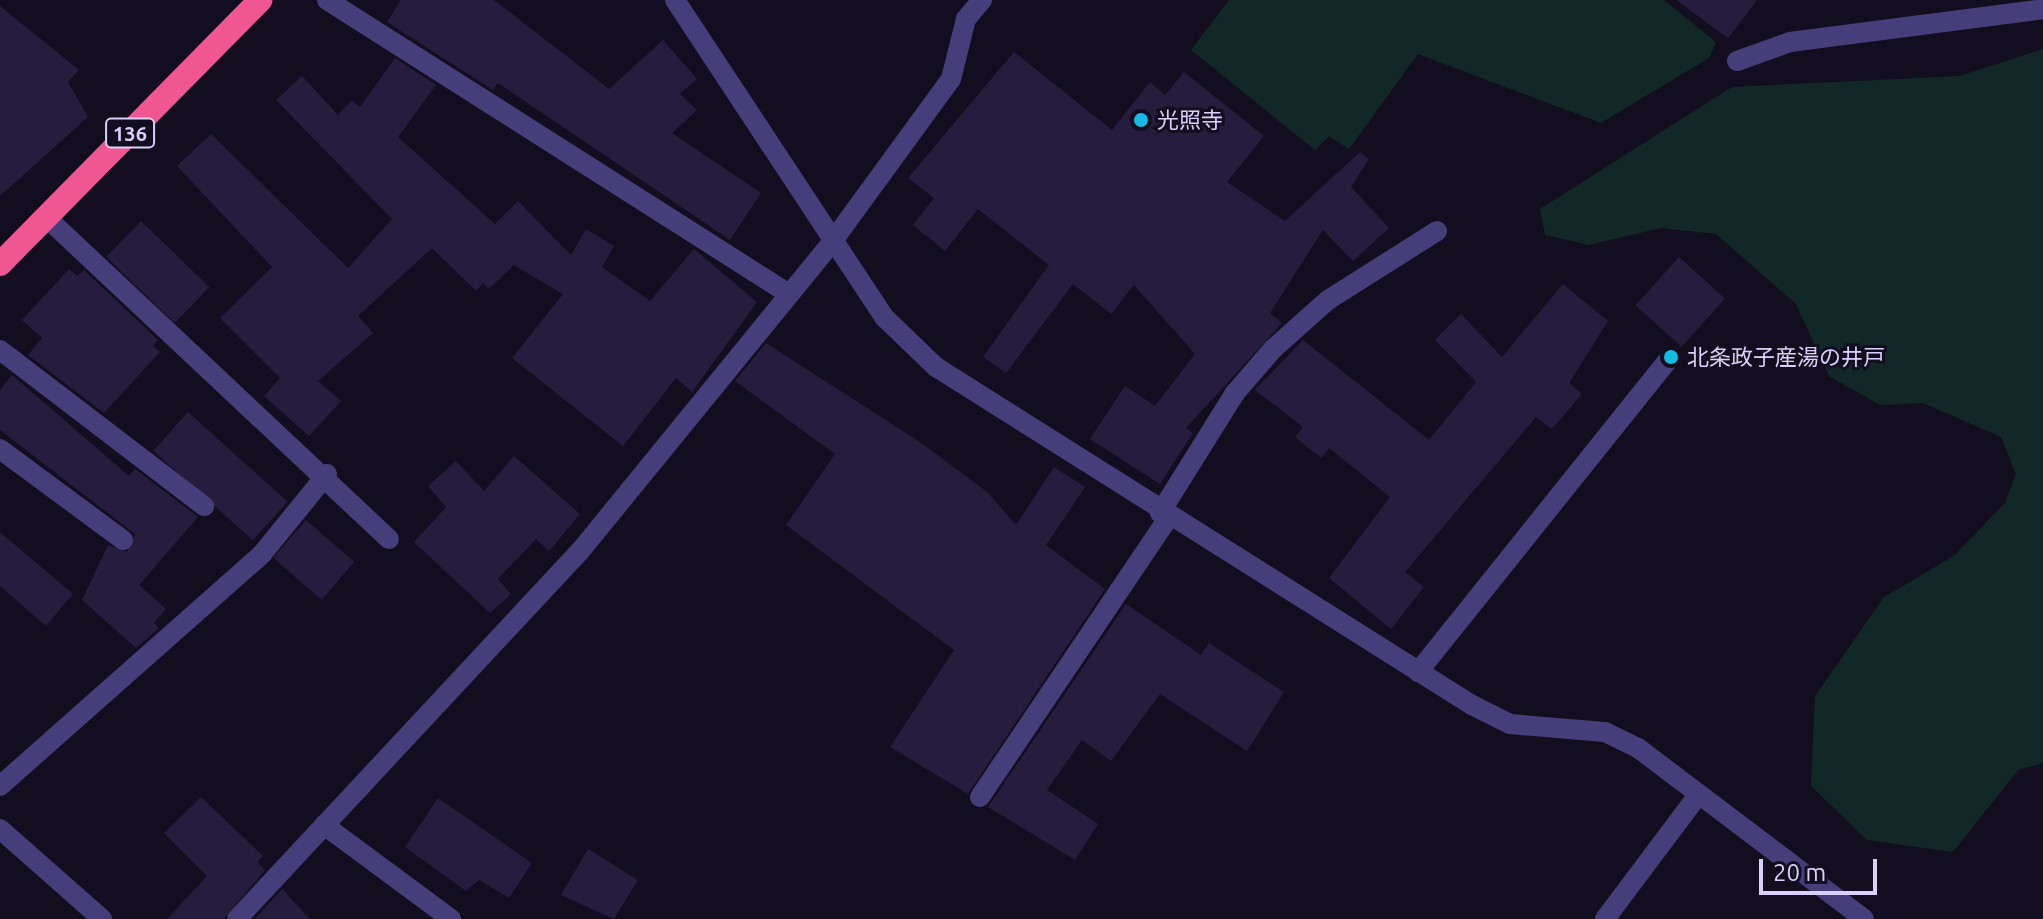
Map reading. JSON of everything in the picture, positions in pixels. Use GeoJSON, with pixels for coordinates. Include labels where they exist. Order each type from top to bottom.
{"type":"FeatureCollection","features":[{"type":"Feature","properties":{"kind":"highway","name":"136"},"geometry":{"type":"LineString","coordinates":[[0,264],[260,0]]}},
{"type":"Feature","properties":{"kind":"street"},"geometry":{"type":"LineString","coordinates":[[327,0],[789,294]]}},
{"type":"Feature","properties":{"kind":"street"},"geometry":{"type":"LineString","coordinates":[[675,0],[697,24],[832,242],[885,318],[936,367],[1164,515],[1418,672],[1510,724],[1605,732],[1699,794],[1864,919]]}},
{"type":"Feature","properties":{"kind":"street"},"geometry":{"type":"LineString","coordinates":[[237,919],[581,550],[832,242],[951,79],[966,19],[982,0]]}},
{"type":"Feature","properties":{"kind":"street"},"geometry":{"type":"LineString","coordinates":[[1737,61],[1790,42],[2043,9]]}},
{"type":"Feature","properties":{"kind":"street"},"geometry":{"type":"LineString","coordinates":[[47,218],[327,474],[389,539]]}},
{"type":"Feature","properties":{"kind":"street"},"geometry":{"type":"LineString","coordinates":[[980,797],[1164,515],[1235,393],[1273,349],[1328,300],[1437,231]]}},
{"type":"Feature","properties":{"kind":"street"},"geometry":{"type":"LineString","coordinates":[[0,350],[204,506]]}},
{"type":"Feature","properties":{"kind":"street"},"geometry":{"type":"LineString","coordinates":[[1418,672],[1666,362]]}},
{"type":"Feature","properties":{"kind":"street"},"geometry":{"type":"LineString","coordinates":[[0,449],[123,540]]}},
{"type":"Feature","properties":{"kind":"street"},"geometry":{"type":"LineString","coordinates":[[0,786],[262,554],[327,474]]}},
{"type":"Feature","properties":{"kind":"street"},"geometry":{"type":"LineString","coordinates":[[1605,919],[1699,794]]}},
{"type":"Feature","properties":{"kind":"street"},"geometry":{"type":"LineString","coordinates":[[324,825],[451,919]]}},
{"type":"Feature","properties":{"kind":"street"},"geometry":{"type":"LineString","coordinates":[[4,841],[102,919]]}},
{"type":"Feature","properties":{"kind":"green space"},"geometry":{"type":"Polygon","coordinates":[[[1229,0],[1664,0],[1716,42],[1709,58],[1601,123],[1418,54],[1349,149],[1329,136],[1315,150],[1191,50],[1229,0]]]}},
{"type":"Feature","properties":{"kind":"green space"},"geometry":{"type":"Polygon","coordinates":[[[2043,49],[2043,763],[2018,770],[1953,852],[1867,840],[1811,786],[1815,696],[1884,597],[1954,556],[2005,503],[2016,474],[2001,437],[1923,403],[1880,405],[1829,376],[1796,304],[1716,234],[1661,228],[1589,245],[1545,235],[1540,209],[1732,87],[1960,76],[2043,49]]]}},
{"type":"Feature","properties":{"kind":"building"},"geometry":{"type":"Polygon","coordinates":[[[401,0],[494,0],[609,89],[663,40],[697,79],[680,94],[697,110],[672,133],[761,193],[730,240],[498,83],[493,90],[387,22],[401,0]]]}},
{"type":"Feature","properties":{"kind":"building"},"geometry":{"type":"Polygon","coordinates":[[[1676,0],[1757,0],[1728,38],[1676,0]]]}},
{"type":"Feature","properties":{"kind":"building"},"geometry":{"type":"Polygon","coordinates":[[[0,6],[79,70],[68,82],[88,117],[0,196],[0,6]]]}},
{"type":"Feature","properties":{"kind":"building"},"geometry":{"type":"Polygon","coordinates":[[[1014,52],[1112,130],[1150,82],[1165,95],[1184,72],[1264,136],[1227,182],[1285,221],[1360,152],[1369,159],[1351,187],[1389,228],[1353,261],[1323,230],[1270,313],[1282,323],[1186,428],[1193,433],[1160,484],[1090,439],[1125,386],[1155,406],[1195,354],[1134,285],[1111,314],[1073,284],[1006,373],[983,357],[1049,265],[978,209],[945,251],[913,225],[934,198],[908,178],[1014,52]]]}},
{"type":"Feature","properties":{"kind":"building"},"geometry":{"type":"Polygon","coordinates":[[[395,58],[436,85],[398,137],[495,224],[518,201],[571,255],[586,229],[614,246],[602,267],[650,301],[694,249],[757,302],[692,392],[676,378],[623,446],[512,358],[563,294],[514,265],[489,289],[483,283],[476,291],[432,248],[358,316],[373,333],[318,381],[341,401],[309,436],[264,396],[280,378],[220,318],[272,267],[177,166],[211,134],[348,268],[392,219],[276,100],[302,76],[338,115],[352,100],[360,107],[395,58]]]}},
{"type":"Feature","properties":{"kind":"building"},"geometry":{"type":"Polygon","coordinates":[[[141,221],[209,287],[175,323],[106,257],[141,221]]]}},
{"type":"Feature","properties":{"kind":"building"},"geometry":{"type":"Polygon","coordinates":[[[1679,257],[1725,298],[1682,347],[1636,305],[1679,257]]]}},
{"type":"Feature","properties":{"kind":"building"},"geometry":{"type":"Polygon","coordinates":[[[69,269],[77,276],[84,270],[158,340],[153,346],[160,352],[104,413],[28,355],[42,338],[22,320],[69,269]]]}},
{"type":"Feature","properties":{"kind":"building"},"geometry":{"type":"Polygon","coordinates":[[[1563,284],[1608,321],[1569,383],[1582,394],[1552,429],[1536,417],[1405,572],[1424,587],[1391,629],[1329,578],[1390,497],[1329,448],[1321,458],[1295,437],[1303,427],[1255,390],[1303,340],[1429,440],[1476,382],[1435,340],[1461,314],[1502,357],[1563,284]]]}},
{"type":"Feature","properties":{"kind":"building"},"geometry":{"type":"Polygon","coordinates":[[[766,343],[920,442],[987,492],[1016,525],[1054,467],[1085,487],[1046,545],[1105,589],[968,794],[890,747],[954,650],[786,525],[835,454],[735,381],[766,343]]]}},
{"type":"Feature","properties":{"kind":"building"},"geometry":{"type":"Polygon","coordinates":[[[12,375],[129,476],[135,469],[198,517],[139,585],[166,609],[154,623],[159,628],[136,648],[82,600],[108,545],[127,552],[135,534],[0,430],[0,390],[12,375]]]}},
{"type":"Feature","properties":{"kind":"building"},"geometry":{"type":"Polygon","coordinates":[[[188,412],[288,502],[253,540],[153,451],[188,412]]]}},
{"type":"Feature","properties":{"kind":"building"},"geometry":{"type":"Polygon","coordinates":[[[514,456],[580,514],[549,551],[536,539],[498,579],[511,594],[490,613],[414,542],[446,507],[428,486],[456,461],[484,491],[514,456]]]}},
{"type":"Feature","properties":{"kind":"building"},"geometry":{"type":"Polygon","coordinates":[[[306,520],[354,562],[321,600],[273,558],[306,520]]]}},
{"type":"Feature","properties":{"kind":"building"},"geometry":{"type":"Polygon","coordinates":[[[0,532],[73,594],[46,626],[0,586],[0,532]]]}},
{"type":"Feature","properties":{"kind":"building"},"geometry":{"type":"Polygon","coordinates":[[[1126,604],[1201,655],[1209,643],[1284,692],[1247,751],[1160,694],[1111,761],[1082,740],[1047,790],[1098,824],[1075,860],[988,807],[1126,604]]]}},
{"type":"Feature","properties":{"kind":"building"},"geometry":{"type":"Polygon","coordinates":[[[201,797],[263,856],[257,862],[265,870],[224,919],[167,919],[207,876],[164,833],[201,797]]]}},
{"type":"Feature","properties":{"kind":"building"},"geometry":{"type":"Polygon","coordinates":[[[438,798],[532,863],[509,898],[479,880],[466,891],[405,847],[438,798]]]}},
{"type":"Feature","properties":{"kind":"building"},"geometry":{"type":"Polygon","coordinates":[[[588,849],[638,880],[614,919],[561,895],[588,849]]]}},
{"type":"Feature","properties":{"kind":"building"},"geometry":{"type":"Polygon","coordinates":[[[282,889],[310,919],[255,919],[282,889]]]}},
{"type":"Feature","properties":{"kind":"place","name":"光照寺"},"geometry":{"type":"Point","coordinates":[1141,120]}},
{"type":"Feature","properties":{"kind":"place","name":"北条政子産湯の井戸"},"geometry":{"type":"Point","coordinates":[1671,357]}}]}
